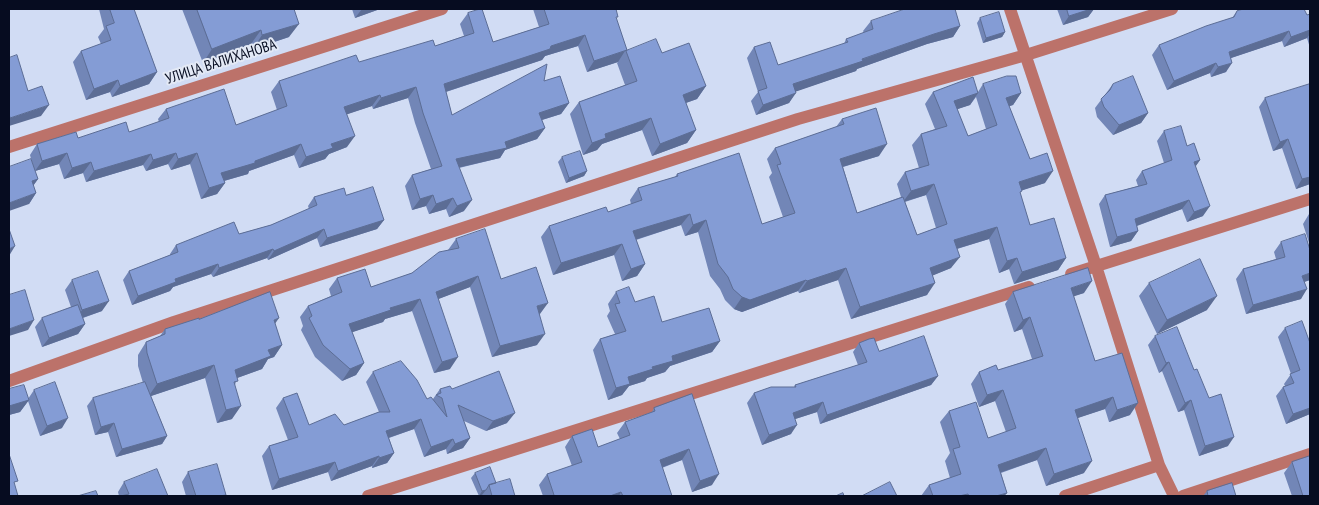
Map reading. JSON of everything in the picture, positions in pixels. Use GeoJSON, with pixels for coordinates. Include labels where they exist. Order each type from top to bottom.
{"type":"FeatureCollection","features":[{"type":"Feature","properties":{"kind":"street","name":"УЛИЦА ВАЛИХАНОВА"},"geometry":{"type":"LineString","coordinates":[[9,147],[442,9]]}},
{"type":"Feature","properties":{"kind":"street"},"geometry":{"type":"LineString","coordinates":[[1010,9],[1096,266],[1159,465],[1174,496]]}},
{"type":"Feature","properties":{"kind":"street"},"geometry":{"type":"LineString","coordinates":[[9,382],[174,322],[798,119],[1026,55],[1172,9]]}},
{"type":"Feature","properties":{"kind":"street"},"geometry":{"type":"LineString","coordinates":[[1058,278],[1310,199]]}},
{"type":"Feature","properties":{"kind":"street"},"geometry":{"type":"LineString","coordinates":[[368,496],[1040,284]]}},
{"type":"Feature","properties":{"kind":"street"},"geometry":{"type":"LineString","coordinates":[[1183,496],[1310,454]]}},
{"type":"Feature","properties":{"kind":"street"},"geometry":{"type":"LineString","coordinates":[[1065,496],[1159,465]]}},
{"type":"Feature","properties":{"kind":"building"},"geometry":{"type":"Polygon","coordinates":[[[110,9],[134,9],[157,72],[120,86],[118,80],[94,89],[81,51],[111,40],[106,26],[114,23],[110,9]]]}},
{"type":"Feature","properties":{"kind":"building"},"geometry":{"type":"Polygon","coordinates":[[[197,9],[294,9],[299,24],[262,35],[261,30],[212,49],[197,9]]]}},
{"type":"Feature","properties":{"kind":"building"},"geometry":{"type":"Polygon","coordinates":[[[482,9],[493,42],[549,24],[544,9],[616,9],[618,17],[616,17],[627,50],[594,61],[585,35],[551,46],[550,49],[444,84],[452,115],[547,64],[544,81],[560,76],[569,103],[539,113],[545,128],[505,142],[507,148],[456,159],[472,200],[457,206],[453,198],[436,204],[433,195],[420,199],[412,175],[442,166],[416,87],[381,98],[380,95],[344,107],[355,136],[331,144],[333,148],[306,157],[301,144],[255,161],[255,163],[221,173],[225,183],[209,188],[197,153],[178,159],[176,153],[153,160],[151,154],[94,171],[91,162],[72,168],[67,153],[42,161],[37,144],[76,132],[78,138],[126,122],[129,132],[169,118],[166,109],[224,89],[236,125],[287,106],[279,81],[356,55],[359,62],[433,40],[435,46],[474,33],[468,13],[482,9]]]}},
{"type":"Feature","properties":{"kind":"building"},"geometry":{"type":"Polygon","coordinates":[[[905,9],[955,9],[960,26],[793,84],[796,93],[763,105],[758,91],[767,88],[754,47],[770,42],[778,65],[848,42],[846,39],[873,29],[871,21],[905,9]]]}},
{"type":"Feature","properties":{"kind":"building"},"geometry":{"type":"Polygon","coordinates":[[[1067,9],[1091,9],[1069,16],[1067,9]]]}},
{"type":"Feature","properties":{"kind":"building"},"geometry":{"type":"Polygon","coordinates":[[[1244,9],[1304,9],[1307,15],[1310,14],[1310,30],[1291,37],[1289,31],[1229,52],[1232,63],[1218,67],[1216,63],[1174,81],[1159,45],[1234,17],[1237,11],[1244,9]]]}},
{"type":"Feature","properties":{"kind":"building"},"geometry":{"type":"Polygon","coordinates":[[[999,12],[1005,32],[986,38],[980,18],[999,12]]]}},
{"type":"Feature","properties":{"kind":"building"},"geometry":{"type":"Polygon","coordinates":[[[656,39],[662,53],[689,43],[706,86],[683,95],[696,130],[660,144],[651,118],[605,134],[606,138],[592,143],[579,102],[637,81],[626,51],[656,39]]]}},
{"type":"Feature","properties":{"kind":"building"},"geometry":{"type":"Polygon","coordinates":[[[17,55],[28,91],[42,86],[49,105],[10,118],[9,58],[17,55]]]}},
{"type":"Feature","properties":{"kind":"building"},"geometry":{"type":"Polygon","coordinates":[[[1007,76],[1016,76],[1021,93],[1006,98],[1030,159],[1047,153],[1053,171],[1019,182],[1022,191],[1020,192],[1030,225],[1054,218],[1066,258],[1022,272],[1017,258],[1007,261],[997,227],[954,240],[960,257],[930,268],[935,283],[860,307],[846,268],[750,300],[742,297],[733,289],[728,277],[718,264],[706,220],[693,225],[690,214],[633,231],[645,264],[631,269],[622,244],[561,263],[549,226],[606,207],[608,212],[642,200],[638,188],[678,176],[677,174],[739,153],[762,224],[795,213],[777,165],[781,164],[775,148],[844,124],[842,119],[876,108],[887,144],[840,159],[857,213],[903,197],[917,235],[947,224],[934,184],[911,191],[905,172],[929,165],[921,134],[947,126],[933,92],[973,77],[978,93],[954,101],[968,136],[997,125],[983,84],[1007,76]]]}},
{"type":"Feature","properties":{"kind":"building"},"geometry":{"type":"Polygon","coordinates":[[[1133,76],[1148,113],[1119,125],[1104,107],[1101,99],[1113,84],[1133,76]]]}},
{"type":"Feature","properties":{"kind":"building"},"geometry":{"type":"Polygon","coordinates":[[[1310,84],[1310,177],[1302,179],[1288,139],[1280,142],[1265,98],[1310,84]]]}},
{"type":"Feature","properties":{"kind":"building"},"geometry":{"type":"Polygon","coordinates":[[[1181,126],[1187,146],[1194,143],[1200,160],[1194,162],[1210,206],[1194,212],[1189,200],[1135,219],[1138,231],[1117,237],[1105,195],[1147,184],[1142,171],[1172,160],[1164,131],[1181,126]]]}},
{"type":"Feature","properties":{"kind":"building"},"geometry":{"type":"Polygon","coordinates":[[[580,151],[587,171],[569,178],[562,157],[580,151]]]}},
{"type":"Feature","properties":{"kind":"building"},"geometry":{"type":"Polygon","coordinates":[[[31,159],[38,179],[32,181],[36,193],[9,203],[9,167],[31,159]]]}},
{"type":"Feature","properties":{"kind":"building"},"geometry":{"type":"Polygon","coordinates":[[[373,187],[384,220],[327,238],[324,229],[274,251],[273,249],[219,268],[218,264],[175,279],[176,282],[138,296],[129,271],[178,252],[176,245],[234,222],[239,234],[271,225],[317,205],[314,197],[344,188],[346,195],[373,187]]]}},
{"type":"Feature","properties":{"kind":"building"},"geometry":{"type":"Polygon","coordinates":[[[9,229],[15,246],[9,249],[9,229]]]}},
{"type":"Feature","properties":{"kind":"building"},"geometry":{"type":"Polygon","coordinates":[[[485,229],[501,279],[536,267],[548,303],[537,306],[545,334],[500,346],[478,276],[436,292],[458,357],[442,362],[420,299],[349,324],[364,363],[350,369],[323,345],[309,318],[312,316],[308,306],[342,292],[337,278],[365,269],[371,287],[412,273],[439,252],[459,248],[456,239],[485,229]]]}},
{"type":"Feature","properties":{"kind":"building"},"geometry":{"type":"Polygon","coordinates":[[[1305,234],[1310,250],[1310,273],[1302,276],[1307,289],[1253,305],[1243,269],[1285,257],[1281,242],[1305,234]]]}},
{"type":"Feature","properties":{"kind":"building"},"geometry":{"type":"Polygon","coordinates":[[[1200,259],[1217,296],[1167,320],[1149,283],[1200,259]]]}},
{"type":"Feature","properties":{"kind":"building"},"geometry":{"type":"Polygon","coordinates":[[[1088,268],[1092,281],[1071,288],[1095,361],[1122,353],[1138,403],[1117,410],[1113,397],[1075,410],[1092,461],[1054,474],[1046,448],[998,465],[1007,493],[996,496],[969,496],[968,494],[933,496],[929,485],[961,474],[953,449],[960,447],[949,411],[976,402],[988,438],[1016,428],[1003,390],[987,395],[979,372],[996,365],[998,370],[1043,356],[1030,317],[1023,320],[1013,292],[1088,268]]]}},
{"type":"Feature","properties":{"kind":"building"},"geometry":{"type":"Polygon","coordinates":[[[98,271],[109,301],[82,310],[72,280],[98,271]]]}},
{"type":"Feature","properties":{"kind":"building"},"geometry":{"type":"Polygon","coordinates":[[[629,287],[635,302],[654,296],[662,322],[709,308],[720,341],[672,356],[673,361],[628,377],[630,384],[616,388],[600,339],[626,331],[615,304],[620,303],[616,292],[629,287]]]}},
{"type":"Feature","properties":{"kind":"building"},"geometry":{"type":"Polygon","coordinates":[[[25,290],[34,320],[9,329],[9,295],[25,290]]]}},
{"type":"Feature","properties":{"kind":"building"},"geometry":{"type":"Polygon","coordinates":[[[270,292],[279,318],[274,320],[282,345],[268,350],[271,356],[235,370],[238,381],[234,382],[241,406],[226,410],[214,365],[157,384],[147,353],[146,342],[165,334],[165,329],[199,319],[270,292]]]}},
{"type":"Feature","properties":{"kind":"building"},"geometry":{"type":"Polygon","coordinates":[[[78,305],[85,324],[49,338],[42,318],[78,305]]]}},
{"type":"Feature","properties":{"kind":"building"},"geometry":{"type":"Polygon","coordinates":[[[1302,321],[1310,343],[1310,408],[1293,414],[1283,387],[1294,383],[1290,374],[1300,370],[1285,328],[1302,321]]]}},
{"type":"Feature","properties":{"kind":"building"},"geometry":{"type":"Polygon","coordinates":[[[1177,327],[1194,370],[1197,369],[1209,398],[1221,394],[1234,437],[1205,446],[1191,400],[1185,403],[1169,362],[1166,363],[1155,336],[1177,327]]]}},
{"type":"Feature","properties":{"kind":"building"},"geometry":{"type":"Polygon","coordinates":[[[924,336],[938,376],[827,415],[823,402],[793,413],[797,425],[769,435],[754,393],[771,387],[796,387],[795,385],[867,362],[859,343],[869,339],[874,338],[879,351],[924,336]]]}},
{"type":"Feature","properties":{"kind":"building"},"geometry":{"type":"Polygon","coordinates":[[[401,361],[417,380],[427,399],[431,397],[447,417],[442,398],[436,395],[441,393],[440,389],[450,386],[452,389],[499,371],[515,413],[493,421],[458,405],[470,438],[455,444],[453,439],[431,447],[421,419],[386,431],[394,453],[379,458],[379,456],[338,471],[335,462],[279,479],[269,446],[298,437],[283,398],[297,393],[309,425],[335,414],[344,425],[379,412],[390,412],[373,372],[401,361]]]}},
{"type":"Feature","properties":{"kind":"building"},"geometry":{"type":"Polygon","coordinates":[[[55,382],[68,418],[47,426],[34,390],[55,382]]]}},
{"type":"Feature","properties":{"kind":"building"},"geometry":{"type":"Polygon","coordinates":[[[145,382],[167,436],[122,449],[114,423],[101,427],[93,398],[145,382]]]}},
{"type":"Feature","properties":{"kind":"building"},"geometry":{"type":"Polygon","coordinates":[[[24,385],[29,400],[9,406],[9,389],[24,385]]]}},
{"type":"Feature","properties":{"kind":"building"},"geometry":{"type":"Polygon","coordinates":[[[692,394],[719,474],[700,481],[689,449],[660,460],[672,496],[623,496],[621,492],[610,496],[552,496],[554,495],[547,474],[582,462],[572,436],[592,429],[598,447],[630,435],[625,422],[655,411],[654,408],[692,394]]]}},
{"type":"Feature","properties":{"kind":"building"},"geometry":{"type":"Polygon","coordinates":[[[9,454],[18,481],[14,482],[18,496],[9,496],[9,454]]]}},
{"type":"Feature","properties":{"kind":"building"},"geometry":{"type":"Polygon","coordinates":[[[1310,456],[1310,496],[1303,496],[1292,462],[1310,456]]]}},
{"type":"Feature","properties":{"kind":"building"},"geometry":{"type":"Polygon","coordinates":[[[217,464],[226,495],[196,496],[188,472],[217,464]]]}},
{"type":"Feature","properties":{"kind":"building"},"geometry":{"type":"Polygon","coordinates":[[[490,467],[496,483],[489,485],[486,490],[482,491],[475,473],[490,467]]]}},
{"type":"Feature","properties":{"kind":"building"},"geometry":{"type":"Polygon","coordinates":[[[157,469],[168,496],[121,496],[129,494],[124,482],[157,469]]]}},
{"type":"Feature","properties":{"kind":"building"},"geometry":{"type":"Polygon","coordinates":[[[510,479],[515,496],[492,496],[489,485],[510,479]]]}},
{"type":"Feature","properties":{"kind":"building"},"geometry":{"type":"Polygon","coordinates":[[[890,482],[897,496],[862,496],[890,482]]]}},
{"type":"Feature","properties":{"kind":"building"},"geometry":{"type":"Polygon","coordinates":[[[1232,483],[1236,496],[1208,496],[1207,491],[1232,483]]]}},
{"type":"Feature","properties":{"kind":"building"},"geometry":{"type":"Polygon","coordinates":[[[96,491],[98,496],[78,496],[96,491]]]}}]}
